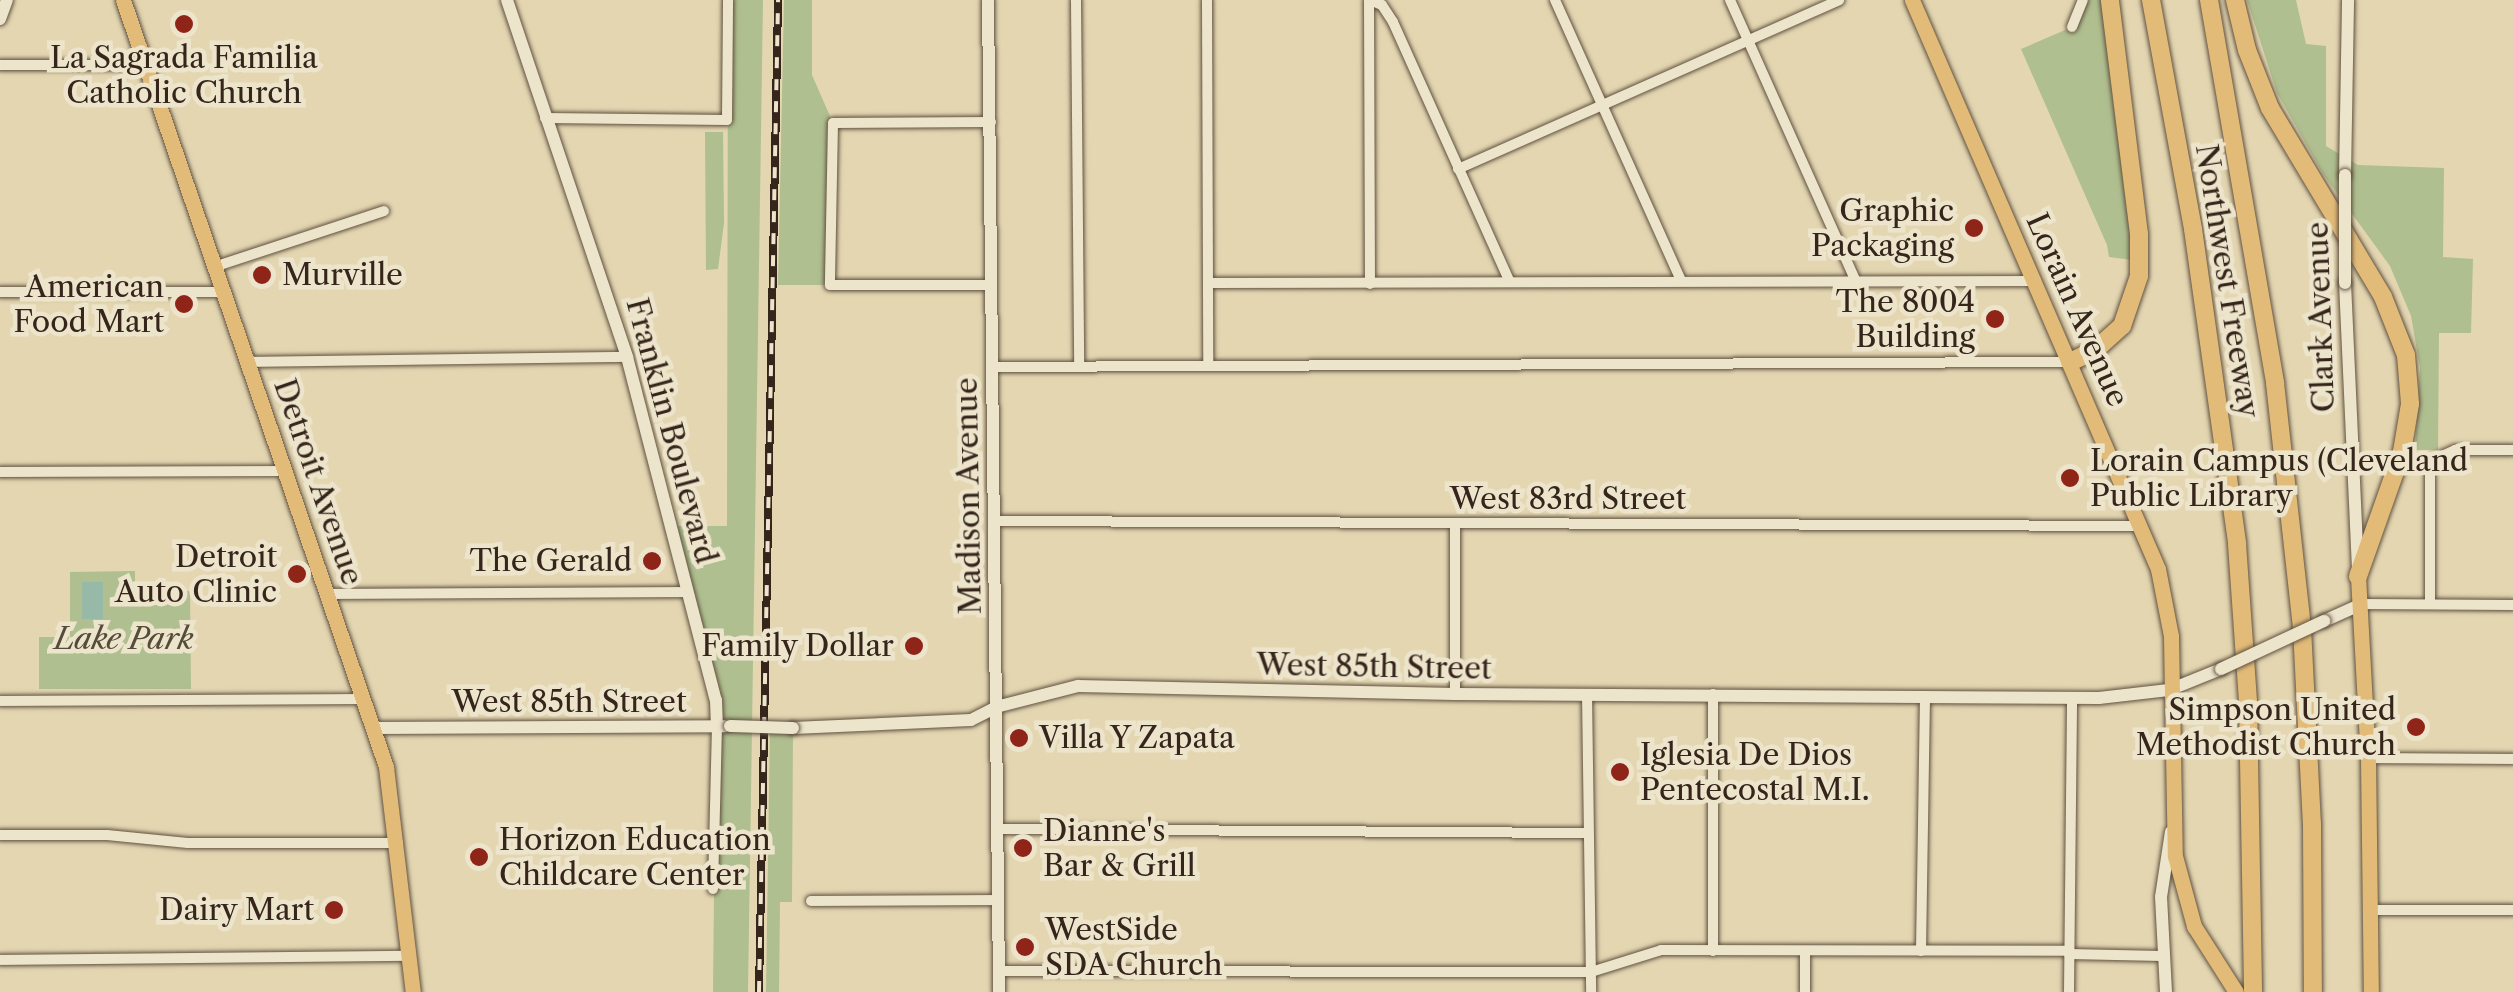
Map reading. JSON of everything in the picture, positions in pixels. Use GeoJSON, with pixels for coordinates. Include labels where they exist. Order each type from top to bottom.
{"type":"FeatureCollection","features":[{"type":"Feature","properties":{"kind":"highway"},"geometry":{"type":"LineString","coordinates":[[2070,362],[2094,351],[2122,326],[2130,312],[2139,276],[2139,234],[2110,0]]}},
{"type":"Feature","properties":{"kind":"highway","name":"Northwest Freeway"},"geometry":{"type":"LineString","coordinates":[[2151,0],[2196,248],[2234,524],[2248,702],[2254,992]]}},
{"type":"Feature","properties":{"kind":"highway","name":"Northwest Freeway"},"geometry":{"type":"LineString","coordinates":[[2209,0],[2248,208],[2294,543],[2312,824],[2313,992]]}},
{"type":"Feature","properties":{"kind":"highway"},"geometry":{"type":"LineString","coordinates":[[2236,0],[2247,50],[2270,108],[2383,297],[2406,355],[2410,404],[2402,452],[2358,576]]}},
{"type":"Feature","properties":{"kind":"highway"},"geometry":{"type":"LineString","coordinates":[[2238,992],[2252,869]]}},
{"type":"Feature","properties":{"kind":"main road","name":"Detroit Avenue"},"geometry":{"type":"LineString","coordinates":[[123,0],[386,767],[413,992]]}},
{"type":"Feature","properties":{"kind":"main road","name":"Lorain Avenue"},"geometry":{"type":"LineString","coordinates":[[1912,0],[2142,526],[2167,604],[2172,830],[2183,894],[2217,968],[2238,992]]}},
{"type":"Feature","properties":{"kind":"main road","name":"Clark Avenue"},"geometry":{"type":"LineString","coordinates":[[2358,576],[2368,758],[2371,992]]}},
{"type":"Feature","properties":{"kind":"street"},"geometry":{"type":"LineString","coordinates":[[0,18],[7,0]]}},
{"type":"Feature","properties":{"kind":"street","name":"Franklin Boulevard"},"geometry":{"type":"LineString","coordinates":[[506,0],[627,357],[724,726],[714,889]]}},
{"type":"Feature","properties":{"kind":"street"},"geometry":{"type":"LineString","coordinates":[[544,118],[727,120],[728,0]]}},
{"type":"Feature","properties":{"kind":"street","name":"Madison Avenue"},"geometry":{"type":"LineString","coordinates":[[988,0],[999,992]]}},
{"type":"Feature","properties":{"kind":"street"},"geometry":{"type":"LineString","coordinates":[[1076,0],[1079,366]]}},
{"type":"Feature","properties":{"kind":"street"},"geometry":{"type":"LineString","coordinates":[[1207,0],[1208,364]]}},
{"type":"Feature","properties":{"kind":"street"},"geometry":{"type":"LineString","coordinates":[[1370,284],[1370,0],[1382,6],[1393,22],[1510,282]]}},
{"type":"Feature","properties":{"kind":"street"},"geometry":{"type":"LineString","coordinates":[[1555,0],[1681,282]]}},
{"type":"Feature","properties":{"kind":"street"},"geometry":{"type":"LineString","coordinates":[[1730,0],[1855,280]]}},
{"type":"Feature","properties":{"kind":"street"},"geometry":{"type":"LineString","coordinates":[[1458,169],[1839,0]]}},
{"type":"Feature","properties":{"kind":"street"},"geometry":{"type":"LineString","coordinates":[[2072,27],[2083,0]]}},
{"type":"Feature","properties":{"kind":"street","name":"Clark Avenue"},"geometry":{"type":"LineString","coordinates":[[2348,0],[2345,284],[2358,576]]}},
{"type":"Feature","properties":{"kind":"street"},"geometry":{"type":"LineString","coordinates":[[0,64],[146,65]]}},
{"type":"Feature","properties":{"kind":"street"},"geometry":{"type":"LineString","coordinates":[[991,122],[832,123],[830,285],[992,286]]}},
{"type":"Feature","properties":{"kind":"street"},"geometry":{"type":"LineString","coordinates":[[214,267],[384,210]]}},
{"type":"Feature","properties":{"kind":"street"},"geometry":{"type":"LineString","coordinates":[[1208,283],[2034,282]]}},
{"type":"Feature","properties":{"kind":"street"},"geometry":{"type":"LineString","coordinates":[[0,292],[224,292]]}},
{"type":"Feature","properties":{"kind":"street"},"geometry":{"type":"LineString","coordinates":[[248,362],[627,357]]}},
{"type":"Feature","properties":{"kind":"street"},"geometry":{"type":"LineString","coordinates":[[992,367],[2070,362]]}},
{"type":"Feature","properties":{"kind":"street"},"geometry":{"type":"LineString","coordinates":[[2430,604],[2429,475],[2435,460],[2456,450],[2513,450]]}},
{"type":"Feature","properties":{"kind":"street"},"geometry":{"type":"LineString","coordinates":[[0,472],[284,471]]}},
{"type":"Feature","properties":{"kind":"street","name":"West 83rd Street"},"geometry":{"type":"LineString","coordinates":[[995,521],[2142,526]]}},
{"type":"Feature","properties":{"kind":"street"},"geometry":{"type":"LineString","coordinates":[[1455,523],[1455,694]]}},
{"type":"Feature","properties":{"kind":"street"},"geometry":{"type":"LineString","coordinates":[[328,594],[688,592]]}},
{"type":"Feature","properties":{"kind":"street"},"geometry":{"type":"LineString","coordinates":[[2362,604],[2513,605]]}},
{"type":"Feature","properties":{"kind":"street","name":"West 85th Street"},"geometry":{"type":"LineString","coordinates":[[373,728],[934,724],[971,720],[996,707],[1078,686],[1455,694],[2072,697],[2170,690],[2362,604]]}},
{"type":"Feature","properties":{"kind":"street"},"geometry":{"type":"LineString","coordinates":[[1586,694],[1591,992]]}},
{"type":"Feature","properties":{"kind":"street"},"geometry":{"type":"LineString","coordinates":[[1713,694],[1713,951]]}},
{"type":"Feature","properties":{"kind":"street"},"geometry":{"type":"LineString","coordinates":[[1921,951],[1924,697]]}},
{"type":"Feature","properties":{"kind":"street"},"geometry":{"type":"LineString","coordinates":[[2068,992],[2072,697]]}},
{"type":"Feature","properties":{"kind":"street"},"geometry":{"type":"LineString","coordinates":[[0,701],[362,699]]}},
{"type":"Feature","properties":{"kind":"street"},"geometry":{"type":"LineString","coordinates":[[2368,758],[2513,759]]}},
{"type":"Feature","properties":{"kind":"street"},"geometry":{"type":"LineString","coordinates":[[997,829],[1588,834]]}},
{"type":"Feature","properties":{"kind":"street"},"geometry":{"type":"LineString","coordinates":[[2166,992],[2162,956],[2163,868],[2172,830]]}},
{"type":"Feature","properties":{"kind":"street"},"geometry":{"type":"LineString","coordinates":[[0,835],[106,835],[188,843],[398,843]]}},
{"type":"Feature","properties":{"kind":"street"},"geometry":{"type":"LineString","coordinates":[[811,901],[996,900]]}},
{"type":"Feature","properties":{"kind":"street"},"geometry":{"type":"LineString","coordinates":[[2370,910],[2513,910]]}},
{"type":"Feature","properties":{"kind":"street"},"geometry":{"type":"LineString","coordinates":[[999,971],[1591,972],[1661,950],[2162,956]]}},
{"type":"Feature","properties":{"kind":"street"},"geometry":{"type":"LineString","coordinates":[[1805,951],[1805,992]]}},
{"type":"Feature","properties":{"kind":"street"},"geometry":{"type":"LineString","coordinates":[[0,960],[409,956]]}},
{"type":"Feature","properties":{"kind":"green space"},"geometry":{"type":"Polygon","coordinates":[[[728,0],[763,0],[748,992],[713,992],[716,700],[671,526],[727,526],[728,0]]]}},
{"type":"Feature","properties":{"kind":"green space"},"geometry":{"type":"Polygon","coordinates":[[[784,0],[812,0],[812,75],[833,123],[830,285],[778,285],[784,0]]]}},
{"type":"Feature","properties":{"kind":"green space"},"geometry":{"type":"Polygon","coordinates":[[[2083,0],[2110,0],[2140,261],[2109,257],[2021,49],[2072,27],[2083,0]]]}},
{"type":"Feature","properties":{"kind":"green space"},"geometry":{"type":"Polygon","coordinates":[[[2247,0],[2296,0],[2306,44],[2326,46],[2326,146],[2358,165],[2444,168],[2443,257],[2473,259],[2471,333],[2439,333],[2438,450],[2415,450],[2420,368],[2411,316],[2390,266],[2323,174],[2277,93],[2247,0]]]}},
{"type":"Feature","properties":{"kind":"green space"},"geometry":{"type":"Polygon","coordinates":[[[705,132],[723,132],[724,223],[718,269],[706,270],[705,132]]]}},
{"type":"Feature","properties":{"kind":"green space","name":"Lake Park"},"geometry":{"type":"Polygon","coordinates":[[[135,571],[135,590],[190,591],[191,689],[39,689],[39,637],[70,637],[70,572],[135,571]]]}},
{"type":"Feature","properties":{"kind":"green space"},"geometry":{"type":"Polygon","coordinates":[[[770,727],[793,728],[792,902],[780,902],[779,992],[766,992],[770,727]]]}},
{"type":"Feature","properties":{"kind":"shaded area"},"geometry":{"type":"Polygon","coordinates":[[[82,582],[103,582],[103,619],[82,619],[82,582]]]}},
{"type":"Feature","properties":{"kind":"railway"},"geometry":{"type":"LineString","coordinates":[[759,992],[778,0]]}},
{"type":"Feature","properties":{"kind":"place","name":"La Sagrada Familia Catholic Church"},"geometry":{"type":"Point","coordinates":[184,24]}},
{"type":"Feature","properties":{"kind":"place","name":"Graphic Packaging"},"geometry":{"type":"Point","coordinates":[1974,228]}},
{"type":"Feature","properties":{"kind":"place","name":"Murville"},"geometry":{"type":"Point","coordinates":[262,275]}},
{"type":"Feature","properties":{"kind":"place","name":"American Food Mart"},"geometry":{"type":"Point","coordinates":[184,304]}},
{"type":"Feature","properties":{"kind":"place","name":"The 8004 Building"},"geometry":{"type":"Point","coordinates":[1995,319]}},
{"type":"Feature","properties":{"kind":"place","name":"Lorain Campus (Cleveland Public Library"},"geometry":{"type":"Point","coordinates":[2070,478]}},
{"type":"Feature","properties":{"kind":"place","name":"The Gerald"},"geometry":{"type":"Point","coordinates":[652,561]}},
{"type":"Feature","properties":{"kind":"place","name":"Detroit Auto Clinic"},"geometry":{"type":"Point","coordinates":[297,574]}},
{"type":"Feature","properties":{"kind":"place","name":"Family Dollar"},"geometry":{"type":"Point","coordinates":[914,646]}},
{"type":"Feature","properties":{"kind":"place","name":"Simpson United Methodist Church"},"geometry":{"type":"Point","coordinates":[2416,727]}},
{"type":"Feature","properties":{"kind":"place","name":"Villa Y Zapata"},"geometry":{"type":"Point","coordinates":[1019,738]}},
{"type":"Feature","properties":{"kind":"place","name":"Iglesia De Dios Pentecostal M.I."},"geometry":{"type":"Point","coordinates":[1620,772]}},
{"type":"Feature","properties":{"kind":"place","name":"Dianne's Bar & Grill"},"geometry":{"type":"Point","coordinates":[1023,848]}},
{"type":"Feature","properties":{"kind":"place","name":"Horizon Education Childcare Center"},"geometry":{"type":"Point","coordinates":[479,857]}},
{"type":"Feature","properties":{"kind":"place","name":"Dairy Mart"},"geometry":{"type":"Point","coordinates":[334,910]}},
{"type":"Feature","properties":{"kind":"place","name":"WestSide SDA Church"},"geometry":{"type":"Point","coordinates":[1025,947]}}]}
